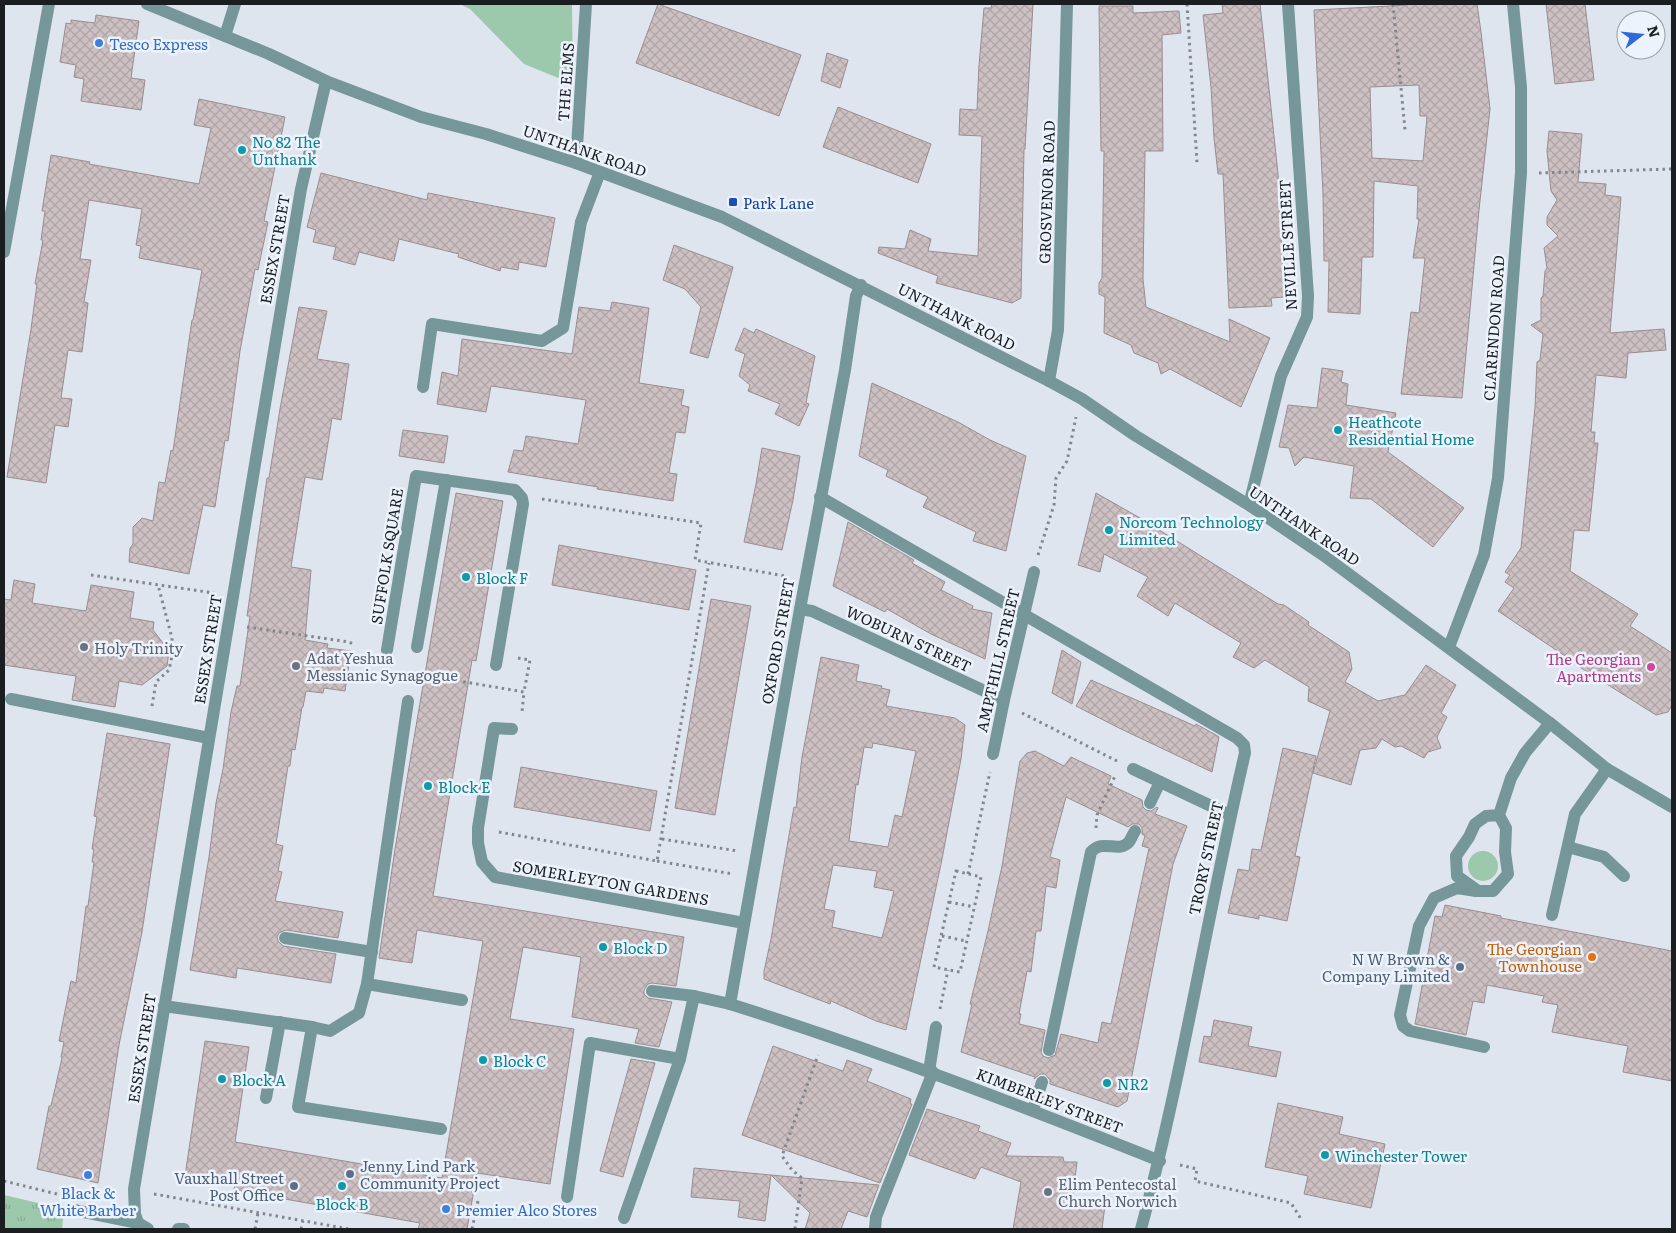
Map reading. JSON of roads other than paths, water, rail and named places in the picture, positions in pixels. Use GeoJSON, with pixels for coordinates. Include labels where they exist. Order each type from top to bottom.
{"type":"FeatureCollection","features":[{"type":"Feature","properties":{"kind":"street"},"geometry":{"type":"LineString","coordinates":[[4,252],[49,4]]}},
{"type":"Feature","properties":{"kind":"street","name":"UNTHANK ROAD"},"geometry":{"type":"LineString","coordinates":[[147,4],[269,54],[326,81],[421,117],[486,134],[576,163],[722,217],[1049,381],[1082,399],[1136,436],[1249,505],[1323,555],[1550,723],[1607,769],[1672,807]]}},
{"type":"Feature","properties":{"kind":"street"},"geometry":{"type":"LineString","coordinates":[[225,36],[234,4]]}},
{"type":"Feature","properties":{"kind":"street","name":"THE ELMS"},"geometry":{"type":"LineString","coordinates":[[576,163],[586,4]]}},
{"type":"Feature","properties":{"kind":"street","name":"GROSVENOR ROAD"},"geometry":{"type":"LineString","coordinates":[[1049,381],[1058,330],[1068,4]]}},
{"type":"Feature","properties":{"kind":"street","name":"NEVILLE STREET"},"geometry":{"type":"LineString","coordinates":[[1249,505],[1280,376],[1307,317],[1308,296],[1288,4]]}},
{"type":"Feature","properties":{"kind":"street","name":"CLARENDON ROAD"},"geometry":{"type":"LineString","coordinates":[[1449,647],[1484,555],[1498,478],[1521,173],[1521,87],[1513,4]]}},
{"type":"Feature","properties":{"kind":"street","name":"ESSEX STREET"},"geometry":{"type":"LineString","coordinates":[[143,1226],[135,1214],[134,1189],[301,188],[326,81]]}},
{"type":"Feature","properties":{"kind":"street"},"geometry":{"type":"LineString","coordinates":[[423,386],[432,324],[542,341],[563,328],[581,222],[600,172]]}},
{"type":"Feature","properties":{"kind":"street","name":"OXFORD STREET"},"geometry":{"type":"LineString","coordinates":[[730,1004],[805,579],[845,370],[856,296],[861,286]]}},
{"type":"Feature","properties":{"kind":"street","name":"SUFFOLK SQUARE"},"geometry":{"type":"LineString","coordinates":[[387,650],[416,476],[515,490],[522,498],[523,504],[497,660]]}},
{"type":"Feature","properties":{"kind":"street"},"geometry":{"type":"LineString","coordinates":[[417,647],[446,480]]}},
{"type":"Feature","properties":{"kind":"street","name":"TRORY STREET"},"geometry":{"type":"LineString","coordinates":[[820,497],[1237,738],[1244,745],[1245,753],[1230,815],[1160,1161],[1141,1229]]}},
{"type":"Feature","properties":{"kind":"street","name":"AMPTHILL STREET"},"geometry":{"type":"LineString","coordinates":[[993,754],[1023,614],[1034,572]]}},
{"type":"Feature","properties":{"kind":"street","name":"WOBURN STREET"},"geometry":{"type":"LineString","coordinates":[[800,609],[812,611],[1004,700]]}},
{"type":"Feature","properties":{"kind":"street"},"geometry":{"type":"LineString","coordinates":[[11,699],[210,738]]}},
{"type":"Feature","properties":{"kind":"street"},"geometry":{"type":"LineString","coordinates":[[164,1006],[312,1026],[330,1031],[359,1013],[367,984],[408,701]]}},
{"type":"Feature","properties":{"kind":"street"},"geometry":{"type":"LineString","coordinates":[[1484,1047],[1410,1031],[1403,1026],[1400,1015],[1419,926],[1434,898],[1457,888],[1493,891],[1508,874],[1505,852],[1506,828],[1499,815],[1511,778],[1526,753],[1550,723]]}},
{"type":"Feature","properties":{"kind":"street","name":"SOMERLEYTON GARDENS"},"geometry":{"type":"LineString","coordinates":[[512,729],[494,728],[478,828],[478,843],[482,862],[495,877],[744,923]]}},
{"type":"Feature","properties":{"kind":"street"},"geometry":{"type":"LineString","coordinates":[[1133,769],[1230,815]]}},
{"type":"Feature","properties":{"kind":"street"},"geometry":{"type":"LineString","coordinates":[[1552,915],[1575,814],[1607,769]]}},
{"type":"Feature","properties":{"kind":"street"},"geometry":{"type":"LineString","coordinates":[[1150,803],[1160,782]]}},
{"type":"Feature","properties":{"kind":"street"},"geometry":{"type":"LineString","coordinates":[[1478,891],[1458,876],[1456,856],[1475,824],[1486,816],[1499,815]]}},
{"type":"Feature","properties":{"kind":"street"},"geometry":{"type":"LineString","coordinates":[[1049,1050],[1091,852],[1096,846],[1119,847],[1128,843],[1135,831]]}},
{"type":"Feature","properties":{"kind":"street"},"geometry":{"type":"LineString","coordinates":[[1568,847],[1604,857],[1624,876]]}},
{"type":"Feature","properties":{"kind":"street"},"geometry":{"type":"LineString","coordinates":[[285,938],[372,952]]}},
{"type":"Feature","properties":{"kind":"street"},"geometry":{"type":"LineString","coordinates":[[367,984],[462,1000]]}},
{"type":"Feature","properties":{"kind":"street","name":"KIMBERLEY STREET"},"geometry":{"type":"LineString","coordinates":[[652,991],[694,996],[730,1004],[825,1034],[1033,1110],[1160,1161]]}},
{"type":"Feature","properties":{"kind":"street"},"geometry":{"type":"LineString","coordinates":[[624,1218],[680,1059],[694,996]]}},
{"type":"Feature","properties":{"kind":"street"},"geometry":{"type":"LineString","coordinates":[[266,1098],[280,1022]]}},
{"type":"Feature","properties":{"kind":"street"},"geometry":{"type":"LineString","coordinates":[[312,1026],[298,1107],[441,1129]]}},
{"type":"Feature","properties":{"kind":"street"},"geometry":{"type":"LineString","coordinates":[[875,1229],[876,1217],[931,1072],[936,1027]]}},
{"type":"Feature","properties":{"kind":"street"},"geometry":{"type":"LineString","coordinates":[[567,1198],[590,1043],[680,1059]]}},
{"type":"Feature","properties":{"kind":"street"},"geometry":{"type":"LineString","coordinates":[[1033,1110],[1042,1082]]}},
{"type":"Feature","properties":{"kind":"street"},"geometry":{"type":"LineString","coordinates":[[74,1210],[143,1226]]}},
{"type":"Feature","properties":{"kind":"street"},"geometry":{"type":"LineString","coordinates":[[178,1229],[184,1229]]}},
{"type":"Feature","properties":{"kind":"place","name":"Tesco Express"},"geometry":{"type":"Point","coordinates":[99,43]}},
{"type":"Feature","properties":{"kind":"place","name":"No 82 The Unthank"},"geometry":{"type":"Point","coordinates":[242,150]}},
{"type":"Feature","properties":{"kind":"place","name":"Park Lane"},"geometry":{"type":"Point","coordinates":[733,202]}},
{"type":"Feature","properties":{"kind":"place","name":"Heathcote Residential Home"},"geometry":{"type":"Point","coordinates":[1338,430]}},
{"type":"Feature","properties":{"kind":"place","name":"Norcom Technology Limited"},"geometry":{"type":"Point","coordinates":[1109,530]}},
{"type":"Feature","properties":{"kind":"place","name":"Block F"},"geometry":{"type":"Point","coordinates":[466,577]}},
{"type":"Feature","properties":{"kind":"place","name":"Holy Trinity"},"geometry":{"type":"Point","coordinates":[84,647]}},
{"type":"Feature","properties":{"kind":"place","name":"Adat Yeshua Messianic Synagogue"},"geometry":{"type":"Point","coordinates":[296,666]}},
{"type":"Feature","properties":{"kind":"place","name":"The Georgian Apartments"},"geometry":{"type":"Point","coordinates":[1651,667]}},
{"type":"Feature","properties":{"kind":"place","name":"Block E"},"geometry":{"type":"Point","coordinates":[428,786]}},
{"type":"Feature","properties":{"kind":"place","name":"Block D"},"geometry":{"type":"Point","coordinates":[603,947]}},
{"type":"Feature","properties":{"kind":"place","name":"The Georgian Townhouse"},"geometry":{"type":"Point","coordinates":[1592,957]}},
{"type":"Feature","properties":{"kind":"place","name":"N W Brown & Company Limited"},"geometry":{"type":"Point","coordinates":[1460,967]}},
{"type":"Feature","properties":{"kind":"place","name":"Block C"},"geometry":{"type":"Point","coordinates":[483,1060]}},
{"type":"Feature","properties":{"kind":"place","name":"Block A"},"geometry":{"type":"Point","coordinates":[222,1079]}},
{"type":"Feature","properties":{"kind":"place","name":"NR2"},"geometry":{"type":"Point","coordinates":[1107,1083]}},
{"type":"Feature","properties":{"kind":"place","name":"Winchester Tower"},"geometry":{"type":"Point","coordinates":[1325,1155]}},
{"type":"Feature","properties":{"kind":"place","name":"Jenny Lind Park Community Project"},"geometry":{"type":"Point","coordinates":[350,1174]}},
{"type":"Feature","properties":{"kind":"place","name":"Black & White Barber"},"geometry":{"type":"Point","coordinates":[88,1175]}},
{"type":"Feature","properties":{"kind":"place","name":"Vauxhall Street Post Office"},"geometry":{"type":"Point","coordinates":[294,1186]}},
{"type":"Feature","properties":{"kind":"place","name":"Block B"},"geometry":{"type":"Point","coordinates":[342,1186]}},
{"type":"Feature","properties":{"kind":"place","name":"Elim Pentecostal Church Norwich"},"geometry":{"type":"Point","coordinates":[1048,1192]}},
{"type":"Feature","properties":{"kind":"place","name":"Premier Alco Stores"},"geometry":{"type":"Point","coordinates":[446,1209]}}]}
